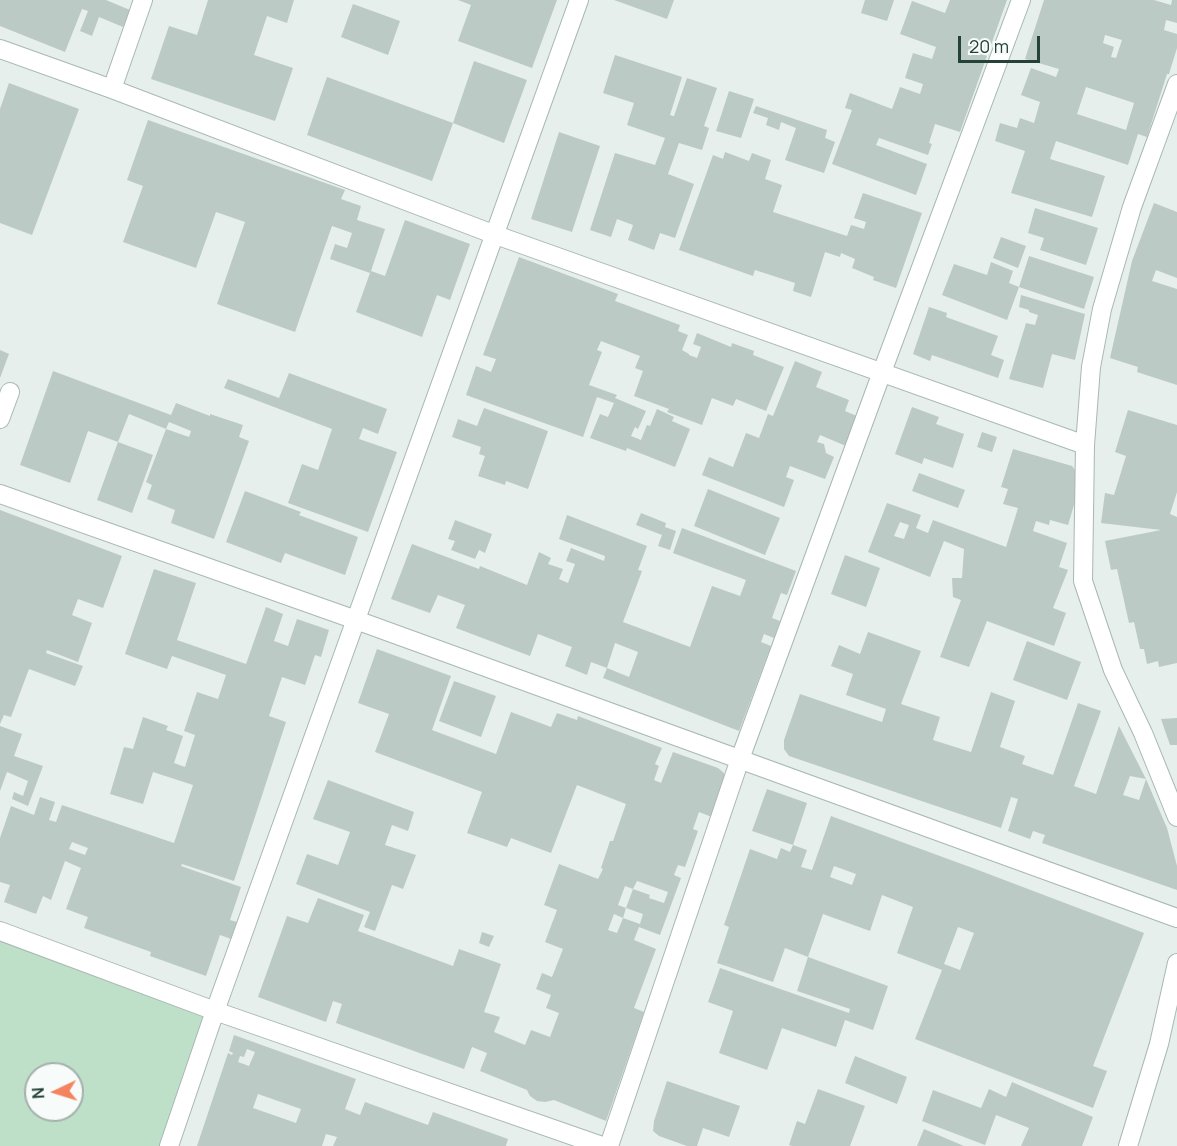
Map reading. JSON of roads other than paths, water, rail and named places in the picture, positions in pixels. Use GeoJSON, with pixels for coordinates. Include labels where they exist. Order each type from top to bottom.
{"type":"FeatureCollection","features":[{"type":"Feature","properties":{"kind":"street"},"geometry":{"type":"LineString","coordinates":[[112,88],[143,0]]}},
{"type":"Feature","properties":{"kind":"street"},"geometry":{"type":"LineString","coordinates":[[169,1146],[215,1011],[579,0]]}},
{"type":"Feature","properties":{"kind":"street"},"geometry":{"type":"LineString","coordinates":[[609,1146],[740,759],[1021,0]]}},
{"type":"Feature","properties":{"kind":"street"},"geometry":{"type":"LineString","coordinates":[[0,49],[112,88],[493,234],[1085,444]]}},
{"type":"Feature","properties":{"kind":"street"},"geometry":{"type":"LineString","coordinates":[[1177,84],[1132,207],[1102,309],[1091,368],[1085,444],[1083,581],[1113,670],[1143,733],[1177,817]]}},
{"type":"Feature","properties":{"kind":"street"},"geometry":{"type":"LineString","coordinates":[[0,419],[9,392]]}},
{"type":"Feature","properties":{"kind":"street"},"geometry":{"type":"LineString","coordinates":[[0,494],[356,620],[1177,918]]}},
{"type":"Feature","properties":{"kind":"street"},"geometry":{"type":"LineString","coordinates":[[0,931],[215,1011],[602,1146]]}},
{"type":"Feature","properties":{"kind":"street"},"geometry":{"type":"LineString","coordinates":[[1128,1146],[1159,1044],[1177,963]]}}]}
